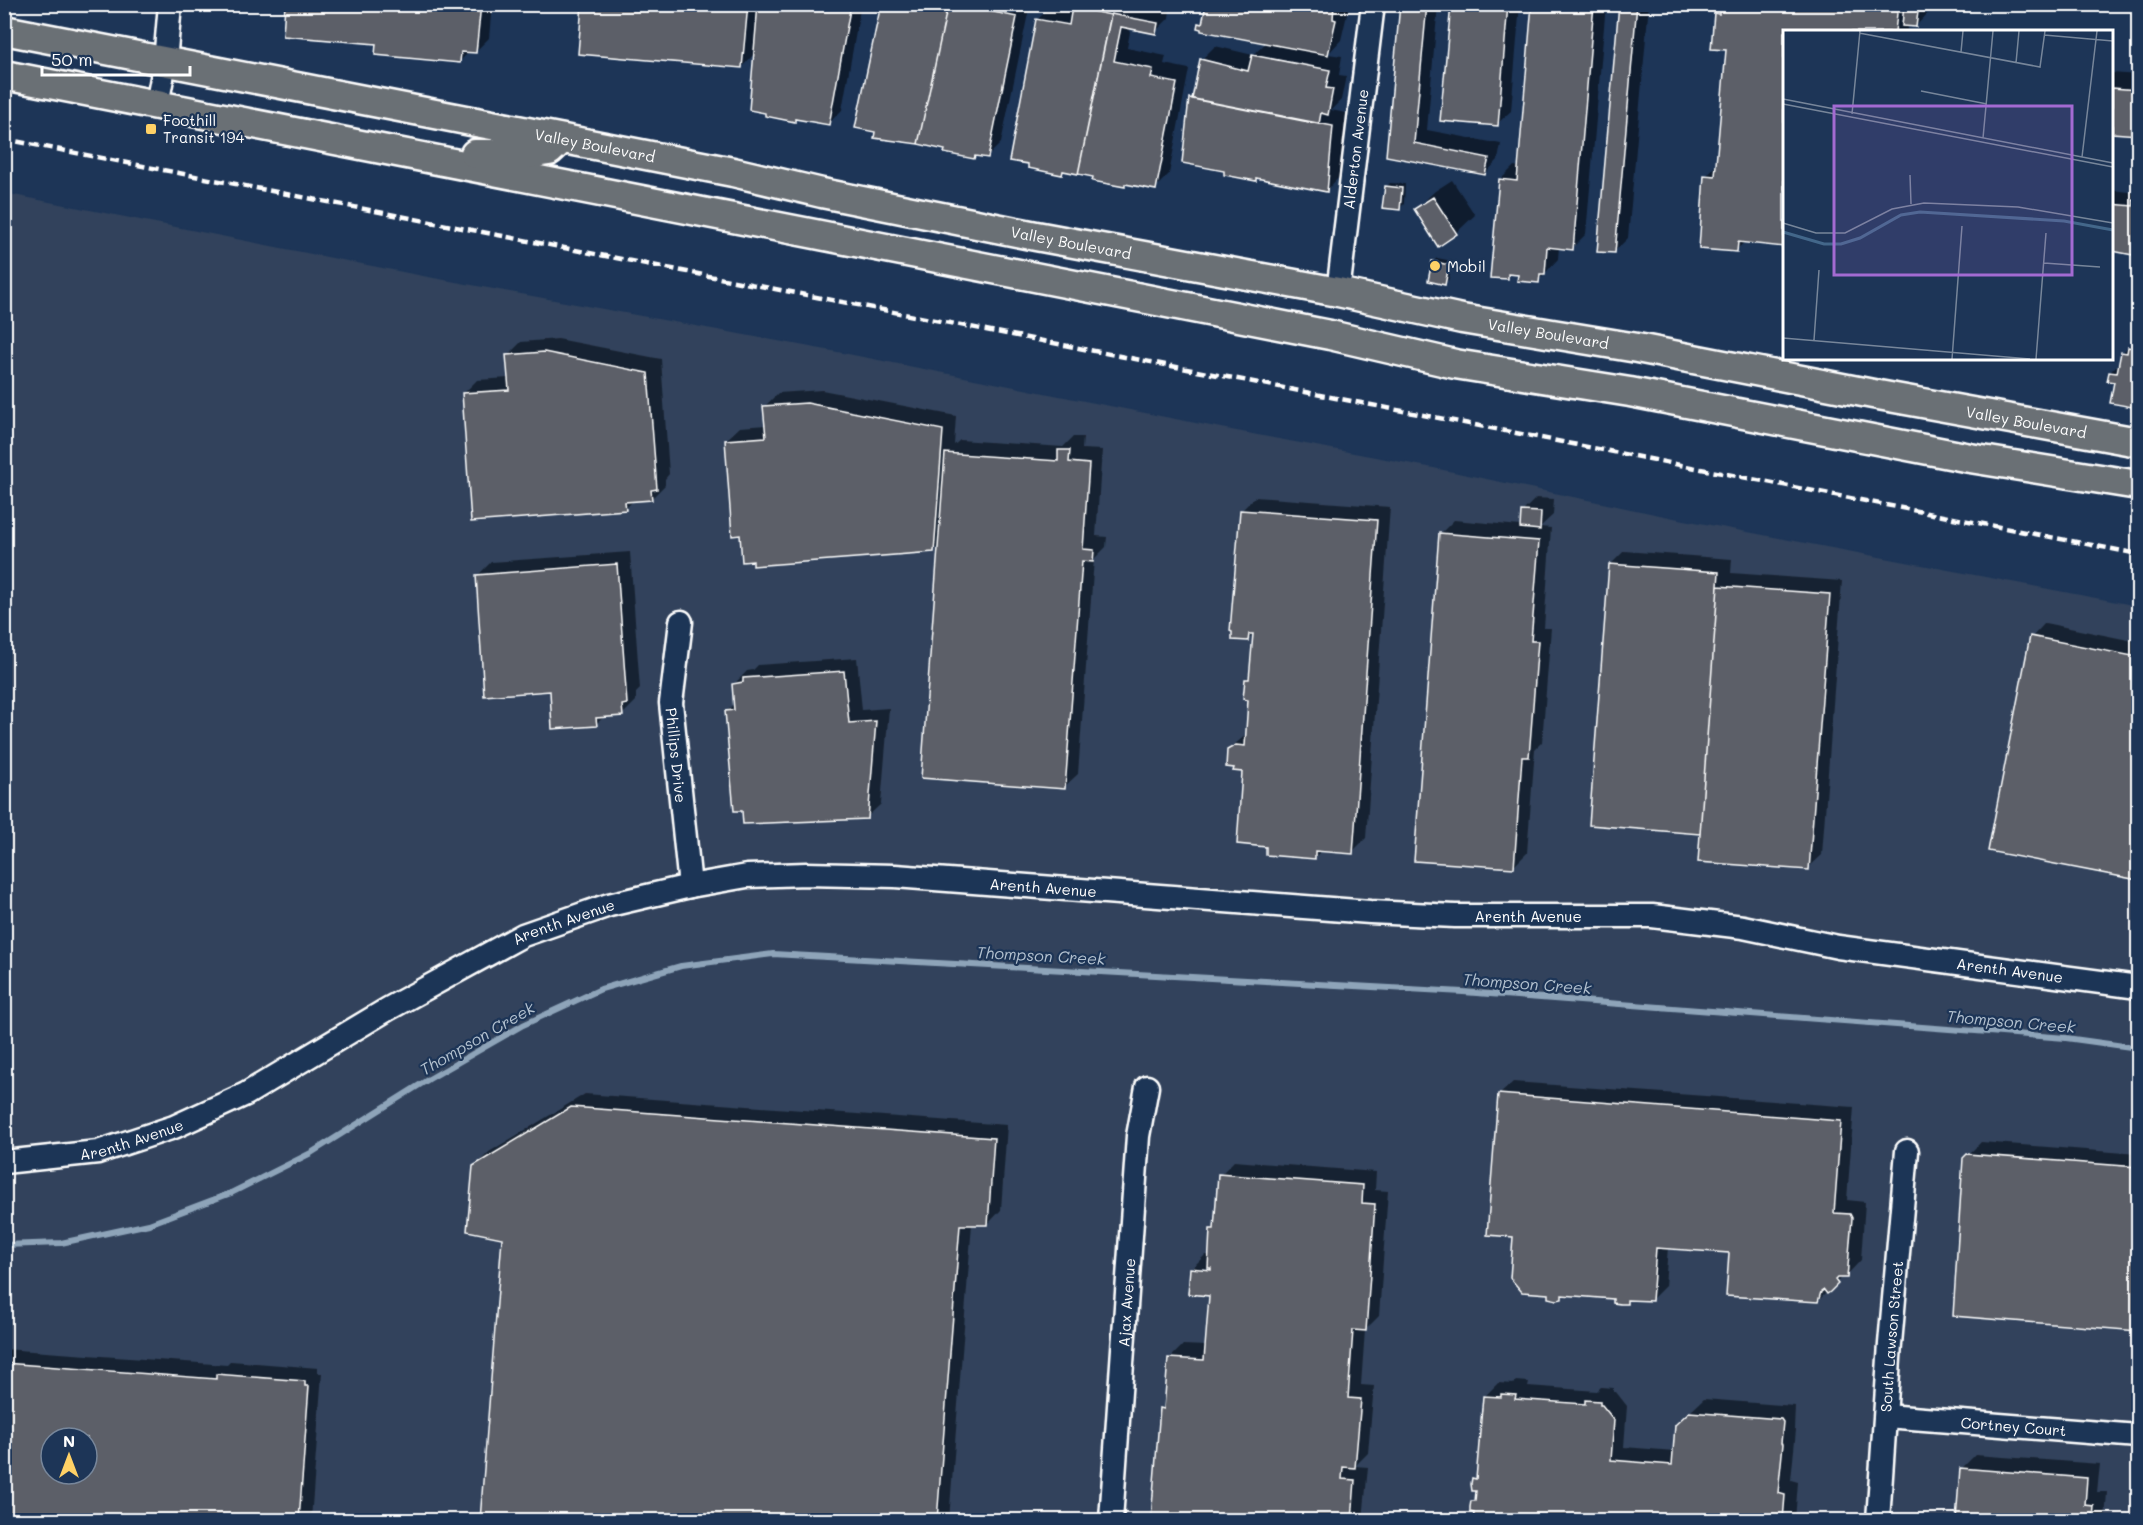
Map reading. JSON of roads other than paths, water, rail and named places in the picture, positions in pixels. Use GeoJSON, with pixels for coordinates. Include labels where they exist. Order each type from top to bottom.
{"type":"FeatureCollection","features":[{"type":"Feature","properties":{"kind":"main road","name":"Valley Boulevard"},"geometry":{"type":"LineString","coordinates":[[4,30],[733,172],[822,193],[1036,236],[1338,292],[1462,319],[1637,348],[1893,398],[2139,442]]}},
{"type":"Feature","properties":{"kind":"main road"},"geometry":{"type":"LineString","coordinates":[[4,75],[1330,335],[1455,364],[1630,392],[1970,458],[2139,485]]}},
{"type":"Feature","properties":{"kind":"main road"},"geometry":{"type":"LineString","coordinates":[[407,154],[528,154],[549,151],[562,139]]}},
{"type":"Feature","properties":{"kind":"main road"},"geometry":{"type":"LineString","coordinates":[[1330,335],[1338,292]]}},
{"type":"Feature","properties":{"kind":"street"},"geometry":{"type":"LineString","coordinates":[[157,105],[165,62],[170,4]]}},
{"type":"Feature","properties":{"kind":"street","name":"Alderton Avenue"},"geometry":{"type":"LineString","coordinates":[[1338,292],[1373,4]]}},
{"type":"Feature","properties":{"kind":"street","name":"Phillips Drive"},"geometry":{"type":"LineString","coordinates":[[681,622],[671,703],[690,886]]}},
{"type":"Feature","properties":{"kind":"street","name":"Arenth Avenue"},"geometry":{"type":"LineString","coordinates":[[4,1162],[98,1152],[174,1127],[246,1095],[388,1010],[523,935],[609,905],[690,886],[747,876],[806,874],[895,876],[1381,913],[1455,916],[1652,916],[1743,927],[1838,947],[2139,987]]}},
{"type":"Feature","properties":{"kind":"street","name":"Ajax Avenue"},"geometry":{"type":"LineString","coordinates":[[1111,1521],[1138,1136],[1147,1087]]}},
{"type":"Feature","properties":{"kind":"street","name":"South Lawson Street"},"geometry":{"type":"LineString","coordinates":[[1878,1521],[1890,1344],[1907,1150]]}},
{"type":"Feature","properties":{"kind":"street","name":"Cortney Court"},"geometry":{"type":"LineString","coordinates":[[1886,1416],[2139,1436]]}},
{"type":"Feature","properties":{"kind":"waterway","name":"Thompson Creek"},"geometry":{"type":"LineString","coordinates":[[4,1245],[61,1243],[149,1224],[231,1193],[311,1153],[429,1079],[523,1025],[601,989],[681,966],[773,954],[1463,992],[2066,1038],[2138,1048]]}},
{"type":"Feature","properties":{"kind":"railway"},"geometry":{"type":"LineString","coordinates":[[4,139],[2138,554]]}},
{"type":"Feature","properties":{"kind":"place","name":"Foothill Transit 194"},"geometry":{"type":"Point","coordinates":[151,129]}},
{"type":"Feature","properties":{"kind":"place","name":"Mobil"},"geometry":{"type":"Point","coordinates":[1435,266]}}]}
